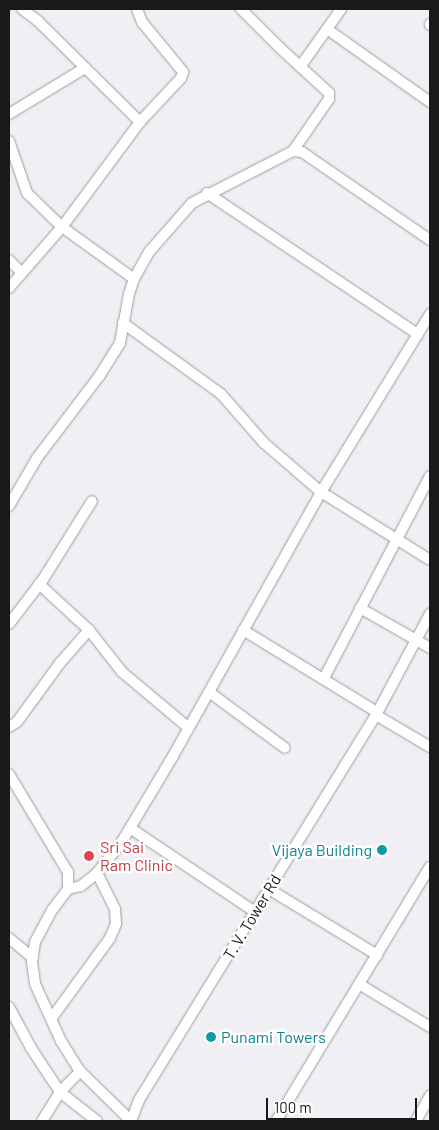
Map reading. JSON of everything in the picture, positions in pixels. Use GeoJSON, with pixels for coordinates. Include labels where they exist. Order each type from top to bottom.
{"type":"FeatureCollection","features":[{"type":"Feature","properties":{"kind":"street"},"geometry":{"type":"LineString","coordinates":[[22,9],[38,21],[140,122]]}},
{"type":"Feature","properties":{"kind":"street"},"geometry":{"type":"LineString","coordinates":[[9,288],[62,227],[140,122],[180,78],[183,72],[142,22],[137,9]]}},
{"type":"Feature","properties":{"kind":"street"},"geometry":{"type":"LineString","coordinates":[[9,506],[37,458],[100,375],[120,343],[134,279],[155,245],[192,203],[207,193],[294,151],[329,99],[329,93],[300,68],[242,9]]}},
{"type":"Feature","properties":{"kind":"street"},"geometry":{"type":"LineString","coordinates":[[300,68],[342,9]]}},
{"type":"Feature","properties":{"kind":"street"},"geometry":{"type":"LineString","coordinates":[[328,29],[430,102]]}},
{"type":"Feature","properties":{"kind":"street"},"geometry":{"type":"LineString","coordinates":[[9,114],[85,68]]}},
{"type":"Feature","properties":{"kind":"street"},"geometry":{"type":"LineString","coordinates":[[9,140],[27,193],[62,227],[134,279]]}},
{"type":"Feature","properties":{"kind":"street"},"geometry":{"type":"LineString","coordinates":[[294,151],[302,152],[430,240]]}},
{"type":"Feature","properties":{"kind":"street"},"geometry":{"type":"LineString","coordinates":[[207,193],[418,334]]}},
{"type":"Feature","properties":{"kind":"street"},"geometry":{"type":"LineString","coordinates":[[9,260],[22,272]]}},
{"type":"Feature","properties":{"kind":"street"},"geometry":{"type":"LineString","coordinates":[[68,889],[82,886],[98,873],[130,828],[189,728],[321,492],[430,314]]}},
{"type":"Feature","properties":{"kind":"street"},"geometry":{"type":"LineString","coordinates":[[123,323],[221,394],[264,443],[321,492],[430,560]]}},
{"type":"Feature","properties":{"kind":"street"},"geometry":{"type":"LineString","coordinates":[[324,678],[430,476]]}},
{"type":"Feature","properties":{"kind":"street"},"geometry":{"type":"LineString","coordinates":[[9,624],[39,584],[92,501]]}},
{"type":"Feature","properties":{"kind":"street"},"geometry":{"type":"LineString","coordinates":[[39,584],[90,630],[122,672],[189,728]]}},
{"type":"Feature","properties":{"kind":"street"},"geometry":{"type":"LineString","coordinates":[[360,608],[430,648]]}},
{"type":"Feature","properties":{"kind":"street","name":"T. V. Tower Rd"},"geometry":{"type":"LineString","coordinates":[[131,1121],[139,1100],[376,714],[430,614]]}},
{"type":"Feature","properties":{"kind":"street"},"geometry":{"type":"LineString","coordinates":[[9,727],[17,722],[60,663],[90,630]]}},
{"type":"Feature","properties":{"kind":"street"},"geometry":{"type":"LineString","coordinates":[[243,630],[324,678],[376,714],[430,747]]}},
{"type":"Feature","properties":{"kind":"street"},"geometry":{"type":"LineString","coordinates":[[208,692],[285,748]]}},
{"type":"Feature","properties":{"kind":"street"},"geometry":{"type":"LineString","coordinates":[[9,774],[68,872],[68,889],[43,925],[35,942],[32,958],[36,984],[50,1019],[80,1071],[131,1121]]}},
{"type":"Feature","properties":{"kind":"street"},"geometry":{"type":"LineString","coordinates":[[130,828],[255,912]]}},
{"type":"Feature","properties":{"kind":"street"},"geometry":{"type":"LineString","coordinates":[[276,1121],[430,867]]}},
{"type":"Feature","properties":{"kind":"street"},"geometry":{"type":"LineString","coordinates":[[50,1019],[110,938],[116,924],[115,909],[98,873]]}},
{"type":"Feature","properties":{"kind":"street"},"geometry":{"type":"LineString","coordinates":[[269,889],[377,955]]}},
{"type":"Feature","properties":{"kind":"street"},"geometry":{"type":"LineString","coordinates":[[9,938],[32,958]]}},
{"type":"Feature","properties":{"kind":"street"},"geometry":{"type":"LineString","coordinates":[[359,984],[430,1027]]}},
{"type":"Feature","properties":{"kind":"street"},"geometry":{"type":"LineString","coordinates":[[9,1007],[31,1048],[60,1092],[97,1121]]}},
{"type":"Feature","properties":{"kind":"street"},"geometry":{"type":"LineString","coordinates":[[42,1121],[60,1092],[80,1071]]}},
{"type":"Feature","properties":{"kind":"street"},"geometry":{"type":"LineString","coordinates":[[416,1121],[430,1096]]}},
{"type":"Feature","properties":{"kind":"place","name":"Vijaya Building"},"geometry":{"type":"Point","coordinates":[382,850]}},
{"type":"Feature","properties":{"kind":"place","name":"Sri Sai Ram Clinic"},"geometry":{"type":"Point","coordinates":[89,856]}},
{"type":"Feature","properties":{"kind":"place","name":"Punami Towers"},"geometry":{"type":"Point","coordinates":[211,1037]}}]}
